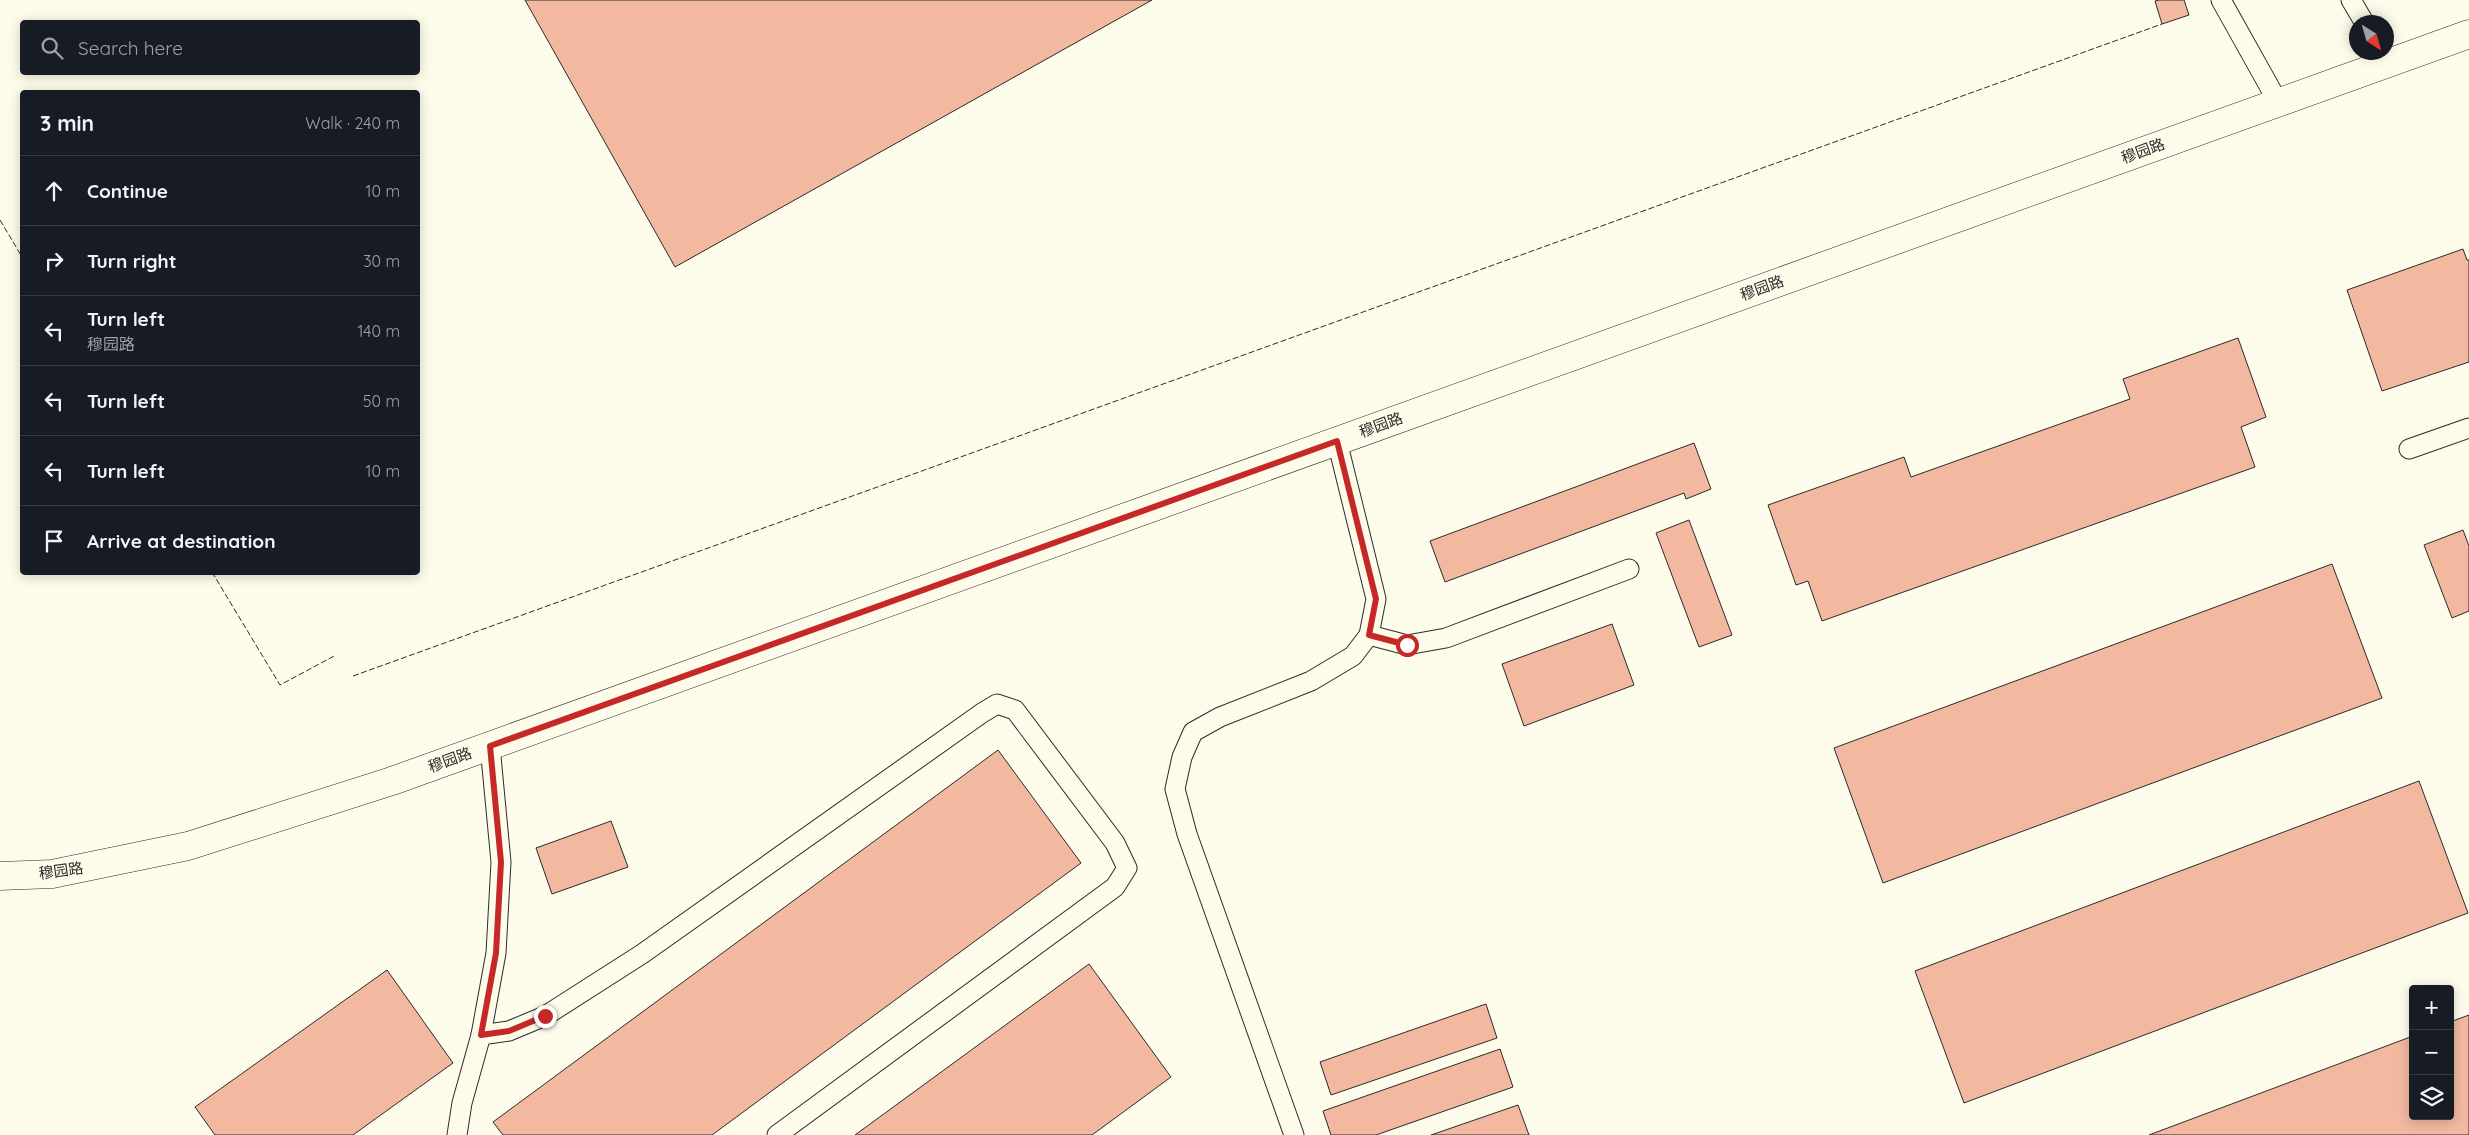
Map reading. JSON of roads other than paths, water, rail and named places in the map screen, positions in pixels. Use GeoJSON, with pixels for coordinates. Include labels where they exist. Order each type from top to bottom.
{"type":"FeatureCollection","features":[{"type":"Feature","properties":{"kind":"street","name":"穆园路"},"geometry":{"type":"LineString","coordinates":[[2394,55],[2469,34]]}},
{"type":"Feature","properties":{"kind":"street","name":"穆园路"},"geometry":{"type":"LineString","coordinates":[[0,876],[52,874],[188,846],[392,781],[2278,102],[2379,60]]}},
{"type":"Feature","properties":{"kind":"lane"},"geometry":{"type":"LineString","coordinates":[[2221,0],[2278,102]]}},
{"type":"Feature","properties":{"kind":"lane"},"geometry":{"type":"LineString","coordinates":[[2351,0],[2360,15]]}},
{"type":"Feature","properties":{"kind":"lane"},"geometry":{"type":"LineString","coordinates":[[2409,449],[2469,428]]}},
{"type":"Feature","properties":{"kind":"lane"},"geometry":{"type":"LineString","coordinates":[[1294,1135],[1187,834],[1175,789],[1182,757],[1193,732],[1220,717],[1310,681],[1354,656],[1369,635],[1376,599],[1337,441]]}},
{"type":"Feature","properties":{"kind":"lane"},"geometry":{"type":"LineString","coordinates":[[1369,635],[1407,645],[1446,638],[1629,569]]}},
{"type":"Feature","properties":{"kind":"lane"},"geometry":{"type":"LineString","coordinates":[[481,1035],[509,1031],[545,1016],[642,954],[997,704],[1015,710],[1115,843],[1128,868],[1114,887],[777,1135]]}},
{"type":"Feature","properties":{"kind":"lane"},"geometry":{"type":"LineString","coordinates":[[457,1135],[462,1103],[481,1035],[496,953],[501,862],[490,746]]}}]}
